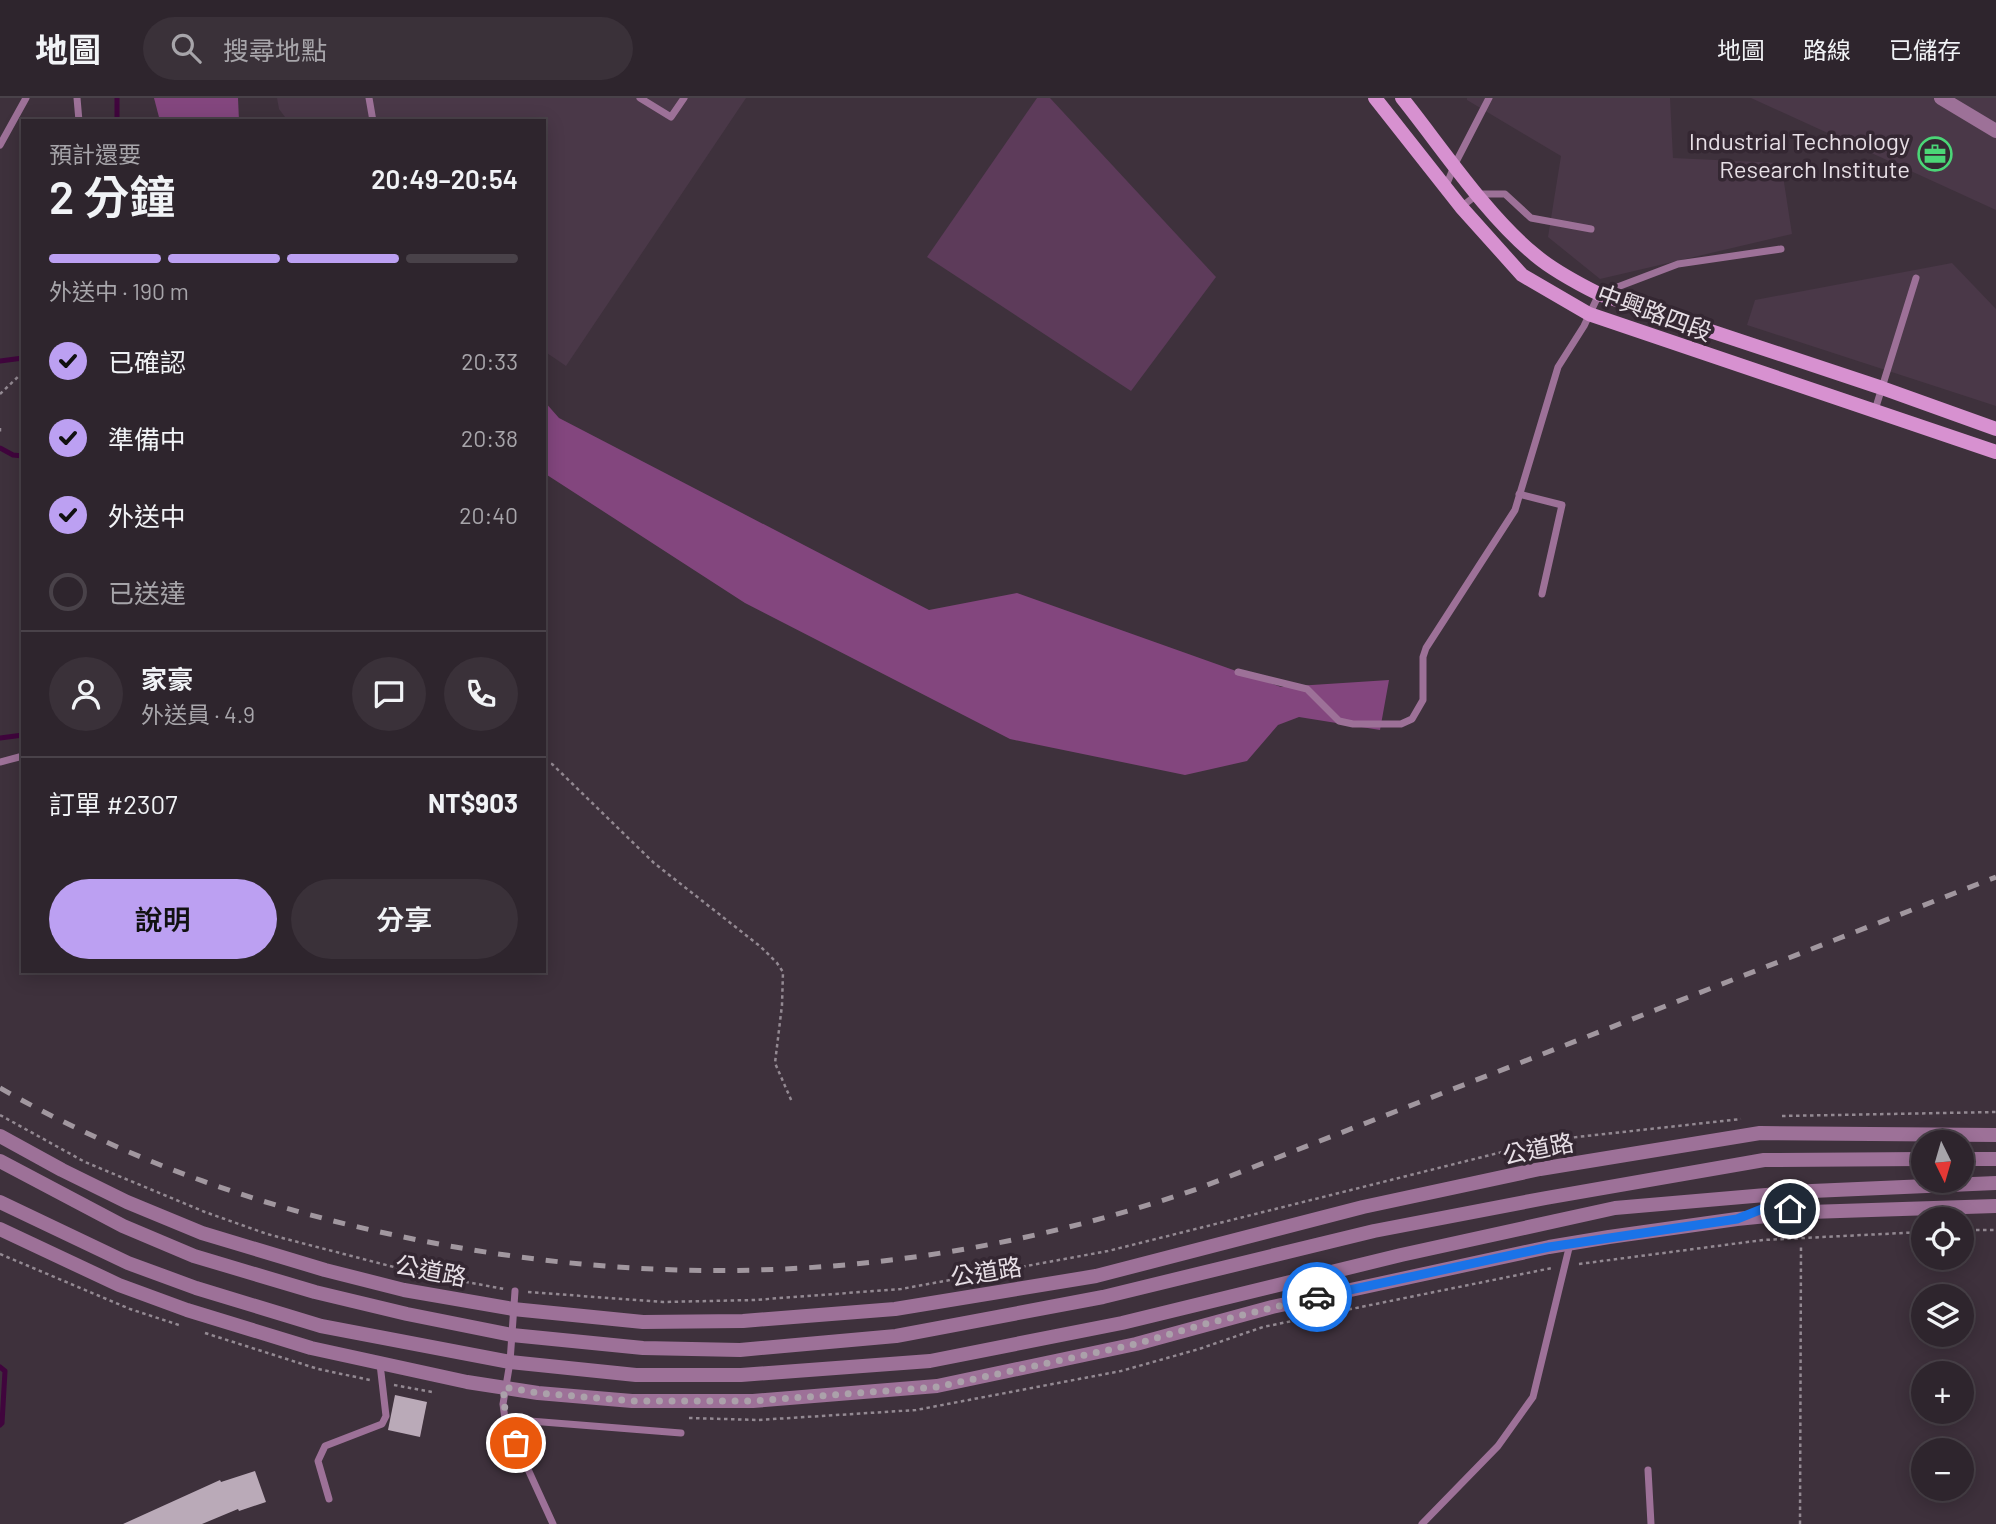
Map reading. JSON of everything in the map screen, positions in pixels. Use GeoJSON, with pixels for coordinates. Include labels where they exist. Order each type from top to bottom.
{"type":"FeatureCollection","features":[{"type":"Feature","properties":{"kind":"main road","name":"中興路四段"},"geometry":{"type":"LineString","coordinates":[[1375,98],[1461,207],[1522,275],[1589,314],[1996,452]]}},
{"type":"Feature","properties":{"kind":"main road","name":"中興路四段"},"geometry":{"type":"LineString","coordinates":[[1402,98],[1506,229],[1535,256],[1570,279],[1599,294],[1882,387],[1996,429]]}},
{"type":"Feature","properties":{"kind":"street"},"geometry":{"type":"LineString","coordinates":[[1941,98],[1996,131]]}},
{"type":"Feature","properties":{"kind":"street","name":"公道路"},"geometry":{"type":"LineString","coordinates":[[0,1136],[127,1202],[202,1233],[325,1270],[404,1290],[513,1308],[643,1322],[743,1321],[895,1309],[1096,1276],[1377,1204],[1540,1170],[1760,1133],[1996,1135]]}},
{"type":"Feature","properties":{"kind":"street"},"geometry":{"type":"LineString","coordinates":[[1974,1159],[1996,1158]]}},
{"type":"Feature","properties":{"kind":"street","name":"公道路"},"geometry":{"type":"LineString","coordinates":[[0,1161],[123,1226],[194,1256],[315,1292],[512,1335],[643,1348],[740,1350],[896,1336],[1103,1297],[1374,1231],[1765,1160],[1911,1159]]}},
{"type":"Feature","properties":{"kind":"street"},"geometry":{"type":"LineString","coordinates":[[0,1202],[128,1263],[196,1288],[321,1326],[510,1362],[636,1375],[741,1375],[930,1361],[1122,1324],[1401,1255],[1615,1209],[1812,1191],[1996,1183]]}},
{"type":"Feature","properties":{"kind":"street"},"geometry":{"type":"LineString","coordinates":[[1737,1219],[1812,1191]]}},
{"type":"Feature","properties":{"kind":"street"},"geometry":{"type":"LineString","coordinates":[[1738,1198],[1809,1212]]}},
{"type":"Feature","properties":{"kind":"street"},"geometry":{"type":"LineString","coordinates":[[0,1229],[119,1285],[187,1310],[311,1348],[467,1382],[538,1393],[632,1401],[753,1401],[937,1387],[1136,1344],[1272,1307],[1570,1244],[1737,1219],[1809,1212],[1996,1206]]}},
{"type":"Feature","properties":{"kind":"street"},"geometry":{"type":"LineString","coordinates":[[187,1310],[196,1288]]}},
{"type":"Feature","properties":{"kind":"lane"},"geometry":{"type":"LineString","coordinates":[[0,145],[26,98]]}},
{"type":"Feature","properties":{"kind":"lane"},"geometry":{"type":"LineString","coordinates":[[77,98],[79,119]]}},
{"type":"Feature","properties":{"kind":"lane"},"geometry":{"type":"LineString","coordinates":[[369,98],[373,119]]}},
{"type":"Feature","properties":{"kind":"lane"},"geometry":{"type":"LineString","coordinates":[[640,98],[671,117],[684,98]]}},
{"type":"Feature","properties":{"kind":"lane"},"geometry":{"type":"LineString","coordinates":[[1446,187],[1489,98]]}},
{"type":"Feature","properties":{"kind":"lane"},"geometry":{"type":"LineString","coordinates":[[1461,207],[1478,194],[1505,194],[1531,218],[1591,229]]}},
{"type":"Feature","properties":{"kind":"lane"},"geometry":{"type":"LineString","coordinates":[[1238,671],[1307,690],[1339,721],[1353,724],[1401,723],[1412,719],[1423,700],[1423,657],[1426,648],[1515,510],[1558,367],[1584,326],[1599,294],[1678,264],[1781,249]]}},
{"type":"Feature","properties":{"kind":"lane"},"geometry":{"type":"LineString","coordinates":[[1875,410],[1916,278]]}},
{"type":"Feature","properties":{"kind":"lane"},"geometry":{"type":"LineString","coordinates":[[1519,494],[1562,505],[1542,594]]}},
{"type":"Feature","properties":{"kind":"lane"},"geometry":{"type":"LineString","coordinates":[[0,762],[21,757]]}},
{"type":"Feature","properties":{"kind":"lane"},"geometry":{"type":"LineString","coordinates":[[1422,1524],[1498,1446],[1533,1397],[1570,1244]]}},
{"type":"Feature","properties":{"kind":"lane"},"geometry":{"type":"LineString","coordinates":[[516,1291],[510,1362],[504,1387],[505,1419],[553,1524]]}},
{"type":"Feature","properties":{"kind":"lane"},"geometry":{"type":"LineString","coordinates":[[329,1499],[318,1461],[325,1446],[382,1424],[386,1416],[380,1363]]}},
{"type":"Feature","properties":{"kind":"lane"},"geometry":{"type":"LineString","coordinates":[[505,1419],[681,1433]]}},
{"type":"Feature","properties":{"kind":"lane"},"geometry":{"type":"LineString","coordinates":[[1648,1470],[1651,1524]]}},
{"type":"Feature","properties":{"kind":"path"},"geometry":{"type":"LineString","coordinates":[[0,394],[21,375]]}},
{"type":"Feature","properties":{"kind":"path"},"geometry":{"type":"LineString","coordinates":[[0,428],[0,436]]}},
{"type":"Feature","properties":{"kind":"path"},"geometry":{"type":"LineString","coordinates":[[546,763],[552,764],[654,863],[761,947],[777,963],[783,972],[783,990],[775,1063],[792,1102]]}},
{"type":"Feature","properties":{"kind":"path"},"geometry":{"type":"LineString","coordinates":[[1774,1116],[1996,1112]]}},
{"type":"Feature","properties":{"kind":"path"},"geometry":{"type":"LineString","coordinates":[[0,1115],[85,1162],[205,1212],[267,1234],[413,1272],[516,1291],[663,1301],[754,1300],[901,1289],[1108,1251],[1550,1140],[1747,1118]]}},
{"type":"Feature","properties":{"kind":"path"},"geometry":{"type":"LineString","coordinates":[[1974,1230],[1996,1230]]}},
{"type":"Feature","properties":{"kind":"path"},"geometry":{"type":"LineString","coordinates":[[1800,1524],[1801,1244]]}},
{"type":"Feature","properties":{"kind":"shaded area"},"geometry":{"type":"Polygon","coordinates":[[[154,98],[238,98],[239,119],[159,119],[154,98]]]}},
{"type":"Feature","properties":{"kind":"shaded area"},"geometry":{"type":"Polygon","coordinates":[[[277,98],[746,98],[566,366],[546,352],[546,119],[286,119],[279,109],[277,98]]]}},
{"type":"Feature","properties":{"kind":"shaded area"},"geometry":{"type":"Polygon","coordinates":[[[1037,98],[1050,98],[1216,277],[1131,391],[927,257],[1037,98]]]}},
{"type":"Feature","properties":{"kind":"shaded area"},"geometry":{"type":"Polygon","coordinates":[[[1467,98],[1670,98],[1673,158],[1781,163],[1792,234],[1600,279],[1548,237],[1561,156],[1467,98]]]}},
{"type":"Feature","properties":{"kind":"shaded area","name":"Industrial Technology Research Institute"},"geometry":{"type":"Polygon","coordinates":[[[1751,98],[1996,98],[1996,210],[1751,98]]]}},
{"type":"Feature","properties":{"kind":"shaded area"},"geometry":{"type":"Polygon","coordinates":[[[1952,263],[1996,309],[1996,406],[1747,325],[1755,300],[1952,263]]]}},
{"type":"Feature","properties":{"kind":"shaded area"},"geometry":{"type":"Polygon","coordinates":[[[546,403],[559,418],[929,610],[1017,593],[1281,687],[1389,680],[1380,730],[1299,717],[1278,725],[1247,761],[1185,775],[1010,739],[745,603],[546,474],[546,403]]]}},
{"type":"Feature","properties":{"kind":"building"},"geometry":{"type":"Polygon","coordinates":[[[395,1395],[427,1402],[420,1437],[388,1430],[395,1395]]]}},
{"type":"Feature","properties":{"kind":"building"},"geometry":{"type":"Polygon","coordinates":[[[255,1471],[266,1502],[239,1511],[238,1509],[202,1524],[123,1524],[220,1480],[221,1482],[255,1471]]]}},
{"type":"Feature","properties":{"kind":"waterway"},"geometry":{"type":"LineString","coordinates":[[117,98],[117,119]]}},
{"type":"Feature","properties":{"kind":"waterway"},"geometry":{"type":"LineString","coordinates":[[0,361],[21,358]]}},
{"type":"Feature","properties":{"kind":"waterway"},"geometry":{"type":"LineString","coordinates":[[0,448],[21,456]]}},
{"type":"Feature","properties":{"kind":"waterway"},"geometry":{"type":"LineString","coordinates":[[0,738],[21,735]]}},
{"type":"Feature","properties":{"kind":"waterway"},"geometry":{"type":"LineString","coordinates":[[0,1367],[5,1371],[0,1425]]}},
{"type":"Feature","properties":{"kind":"railway"},"geometry":{"type":"LineString","coordinates":[[0,1088],[94,1136],[191,1177],[292,1210],[394,1235],[497,1254],[598,1266],[699,1270],[799,1268],[899,1259],[998,1243],[1097,1220],[1197,1189],[1996,877]]}},
{"type":"Feature","properties":{"kind":"way so far"},"geometry":{"type":"LineString","coordinates":[[516,1443],[505,1419],[504,1387],[538,1393],[632,1401],[753,1401],[937,1387],[1136,1344],[1317,1297]]}},
{"type":"Feature","properties":{"kind":"place","name":"Industrial Technology Research Institute"},"geometry":{"type":"Point","coordinates":[1935,154]}},
{"type":"Feature","properties":{"kind":"route"},"geometry":{"type":"LineString","coordinates":[[1317,1297],[1549,1247],[1737,1219],[1772,1205],[1790,1209]]}}]}
